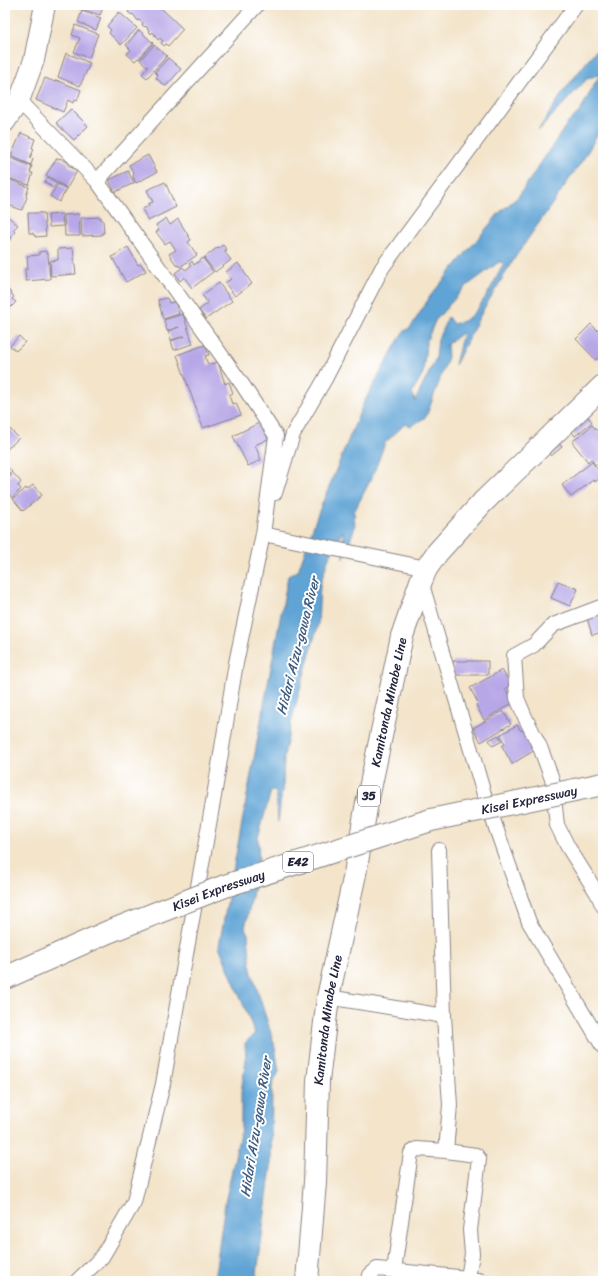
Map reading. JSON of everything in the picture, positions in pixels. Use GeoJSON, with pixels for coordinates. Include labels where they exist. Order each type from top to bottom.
{"type":"FeatureCollection","features":[{"type":"Feature","properties":{"kind":"main road"},"geometry":{"type":"LineString","coordinates":[[5,122],[19,101],[34,60],[45,5]]}},
{"type":"Feature","properties":{"kind":"main road","name":"Kamitonda Minabe Line"},"geometry":{"type":"LineString","coordinates":[[307,1281],[315,1182],[318,1081],[328,997],[355,874],[366,808],[402,636],[424,575],[437,554],[483,502],[601,393]]}},
{"type":"Feature","properties":{"kind":"main road","name":"Kisei Expressway"},"geometry":{"type":"LineString","coordinates":[[5,978],[108,932],[225,886],[431,820],[603,784]]}},
{"type":"Feature","properties":{"kind":"street"},"geometry":{"type":"LineString","coordinates":[[97,181],[257,5]]}},
{"type":"Feature","properties":{"kind":"street"},"geometry":{"type":"LineString","coordinates":[[263,534],[293,434],[324,380],[382,268],[576,5]]}},
{"type":"Feature","properties":{"kind":"street"},"geometry":{"type":"LineString","coordinates":[[19,101],[97,181],[242,384],[276,436],[263,534],[236,663],[163,1084],[134,1202],[102,1257],[77,1281]]}},
{"type":"Feature","properties":{"kind":"street"},"geometry":{"type":"LineString","coordinates":[[263,534],[417,566],[424,575],[484,794],[529,922],[603,1047]]}},
{"type":"Feature","properties":{"kind":"street"},"geometry":{"type":"LineString","coordinates":[[603,606],[554,625],[534,645],[514,656],[517,698],[540,747],[552,779],[557,825],[568,847],[603,906]]}},
{"type":"Feature","properties":{"kind":"street"},"geometry":{"type":"LineString","coordinates":[[439,850],[444,1016],[450,1105],[446,1151]]}},
{"type":"Feature","properties":{"kind":"street"},"geometry":{"type":"LineString","coordinates":[[328,997],[444,1016]]}},
{"type":"Feature","properties":{"kind":"street"},"geometry":{"type":"LineString","coordinates":[[394,1270],[411,1153],[417,1149],[446,1151],[476,1155],[479,1159],[470,1230],[472,1254],[468,1278]]}},
{"type":"Feature","properties":{"kind":"street"},"geometry":{"type":"LineString","coordinates":[[369,1281],[370,1275],[377,1269],[468,1278],[483,1281]]}},
{"type":"Feature","properties":{"kind":"water","name":"Hidari Aizu-gawa River"},"geometry":{"type":"Polygon","coordinates":[[[603,41],[603,125],[584,158],[516,256],[483,310],[455,365],[463,332],[447,344],[448,357],[426,417],[411,426],[405,424],[385,443],[373,475],[354,512],[355,527],[343,559],[343,530],[328,560],[320,585],[318,624],[292,719],[284,756],[283,784],[278,822],[276,791],[271,791],[258,838],[259,864],[245,928],[248,934],[251,970],[274,1043],[279,1071],[272,1086],[271,1167],[256,1281],[214,1281],[225,1203],[241,1129],[241,1092],[246,1060],[245,1043],[255,1033],[219,946],[288,576],[298,571],[317,516],[364,402],[403,332],[411,327],[431,295],[500,212],[518,197],[567,124],[580,111],[600,74],[587,79],[538,131],[563,92],[603,41]],[[499,262],[464,288],[435,321],[426,343],[423,373],[412,393],[415,401],[436,358],[438,339],[448,317],[453,324],[464,321],[471,316],[477,310],[487,294],[504,263],[499,262]]]}},
{"type":"Feature","properties":{"kind":"building"},"geometry":{"type":"Polygon","coordinates":[[[79,5],[104,5],[100,15],[78,8],[79,5]]]}},
{"type":"Feature","properties":{"kind":"building"},"geometry":{"type":"Polygon","coordinates":[[[131,5],[160,5],[160,7],[183,29],[168,46],[166,44],[164,46],[161,43],[163,41],[160,38],[158,40],[153,32],[151,34],[146,26],[145,27],[142,25],[143,23],[139,20],[138,21],[133,14],[132,15],[128,12],[129,11],[127,9],[131,5]]]}},
{"type":"Feature","properties":{"kind":"building"},"geometry":{"type":"Polygon","coordinates":[[[82,11],[101,18],[96,30],[78,22],[82,11]]]}},
{"type":"Feature","properties":{"kind":"building"},"geometry":{"type":"Polygon","coordinates":[[[119,12],[137,28],[121,45],[109,33],[111,30],[107,26],[119,12]]]}},
{"type":"Feature","properties":{"kind":"building"},"geometry":{"type":"Polygon","coordinates":[[[75,25],[98,34],[89,58],[74,52],[80,38],[72,35],[75,25]]]}},
{"type":"Feature","properties":{"kind":"building"},"geometry":{"type":"Polygon","coordinates":[[[139,30],[153,43],[139,59],[138,58],[135,61],[127,54],[131,50],[126,45],[139,30]]]}},
{"type":"Feature","properties":{"kind":"building"},"geometry":{"type":"Polygon","coordinates":[[[154,45],[167,56],[147,78],[142,74],[148,67],[140,60],[154,45]]]}},
{"type":"Feature","properties":{"kind":"building"},"geometry":{"type":"Polygon","coordinates":[[[66,53],[90,63],[80,86],[58,77],[66,53]]]}},
{"type":"Feature","properties":{"kind":"building"},"geometry":{"type":"Polygon","coordinates":[[[168,58],[181,69],[165,86],[156,78],[158,75],[155,72],[168,58]]]}},
{"type":"Feature","properties":{"kind":"building"},"geometry":{"type":"Polygon","coordinates":[[[45,78],[55,82],[56,80],[81,90],[77,101],[74,100],[73,103],[68,100],[63,112],[36,100],[45,78]]]}},
{"type":"Feature","properties":{"kind":"building"},"geometry":{"type":"Polygon","coordinates":[[[71,109],[88,126],[74,140],[56,123],[71,109]]]}},
{"type":"Feature","properties":{"kind":"building"},"geometry":{"type":"Polygon","coordinates":[[[21,133],[35,139],[32,148],[34,149],[30,158],[33,159],[31,165],[11,156],[21,133]]]}},
{"type":"Feature","properties":{"kind":"building"},"geometry":{"type":"Polygon","coordinates":[[[148,155],[157,172],[136,183],[133,177],[134,174],[129,165],[148,155]]]}},
{"type":"Feature","properties":{"kind":"building"},"geometry":{"type":"Polygon","coordinates":[[[8,157],[32,166],[30,173],[33,173],[29,185],[5,177],[5,166],[8,157]]]}},
{"type":"Feature","properties":{"kind":"building"},"geometry":{"type":"Polygon","coordinates":[[[57,158],[69,163],[68,165],[77,171],[67,188],[46,175],[57,158]]]}},
{"type":"Feature","properties":{"kind":"building"},"geometry":{"type":"Polygon","coordinates":[[[128,171],[134,183],[115,192],[109,180],[128,171]]]}},
{"type":"Feature","properties":{"kind":"building"},"geometry":{"type":"Polygon","coordinates":[[[48,177],[57,183],[53,188],[45,182],[48,177]]]}},
{"type":"Feature","properties":{"kind":"building"},"geometry":{"type":"Polygon","coordinates":[[[5,178],[29,187],[22,210],[5,204],[5,178]]]}},
{"type":"Feature","properties":{"kind":"building"},"geometry":{"type":"Polygon","coordinates":[[[165,182],[176,207],[148,221],[142,209],[149,206],[148,204],[153,202],[147,190],[165,182]]]}},
{"type":"Feature","properties":{"kind":"building"},"geometry":{"type":"Polygon","coordinates":[[[58,184],[67,189],[59,202],[50,196],[58,184]]]}},
{"type":"Feature","properties":{"kind":"building"},"geometry":{"type":"Polygon","coordinates":[[[28,213],[44,213],[46,236],[35,237],[33,233],[29,233],[28,213]]]}},
{"type":"Feature","properties":{"kind":"building"},"geometry":{"type":"Polygon","coordinates":[[[5,214],[18,225],[13,230],[15,232],[11,237],[12,238],[5,245],[5,214]]]}},
{"type":"Feature","properties":{"kind":"building"},"geometry":{"type":"Polygon","coordinates":[[[62,214],[63,226],[49,227],[48,215],[62,214]]]}},
{"type":"Feature","properties":{"kind":"building"},"geometry":{"type":"Polygon","coordinates":[[[79,214],[80,236],[65,236],[64,215],[79,214]]]}},
{"type":"Feature","properties":{"kind":"building"},"geometry":{"type":"Polygon","coordinates":[[[101,217],[101,220],[103,220],[104,233],[102,233],[102,235],[82,236],[81,218],[101,217]]]}},
{"type":"Feature","properties":{"kind":"building"},"geometry":{"type":"Polygon","coordinates":[[[166,218],[170,225],[178,219],[191,240],[188,242],[197,255],[180,267],[178,265],[177,266],[169,254],[176,250],[170,241],[165,244],[156,232],[159,230],[156,225],[166,218]]]}},
{"type":"Feature","properties":{"kind":"building"},"geometry":{"type":"Polygon","coordinates":[[[223,245],[227,250],[224,251],[231,260],[215,272],[204,258],[223,245]]]}},
{"type":"Feature","properties":{"kind":"building"},"geometry":{"type":"Polygon","coordinates":[[[128,247],[138,265],[141,264],[146,271],[126,282],[112,257],[128,247]]]}},
{"type":"Feature","properties":{"kind":"building"},"geometry":{"type":"Polygon","coordinates":[[[73,248],[76,274],[51,276],[50,261],[58,260],[58,249],[73,248]]]}},
{"type":"Feature","properties":{"kind":"building"},"geometry":{"type":"Polygon","coordinates":[[[46,251],[46,254],[48,254],[50,279],[26,281],[25,269],[28,269],[27,256],[39,255],[39,252],[46,251]]]}},
{"type":"Feature","properties":{"kind":"building"},"geometry":{"type":"Polygon","coordinates":[[[203,258],[213,272],[192,288],[184,277],[180,281],[175,273],[183,267],[185,270],[191,266],[189,264],[192,261],[194,265],[203,258]]]}},
{"type":"Feature","properties":{"kind":"building"},"geometry":{"type":"Polygon","coordinates":[[[238,263],[252,284],[235,296],[225,283],[231,279],[226,272],[238,263]]]}},
{"type":"Feature","properties":{"kind":"building"},"geometry":{"type":"Polygon","coordinates":[[[219,283],[232,301],[206,319],[199,310],[208,303],[202,295],[219,283]]]}},
{"type":"Feature","properties":{"kind":"building"},"geometry":{"type":"Polygon","coordinates":[[[5,285],[14,297],[12,299],[16,302],[7,311],[5,309],[5,285]]]}},
{"type":"Feature","properties":{"kind":"building"},"geometry":{"type":"Polygon","coordinates":[[[167,298],[169,303],[175,302],[179,314],[163,319],[158,300],[167,298]]]}},
{"type":"Feature","properties":{"kind":"building"},"geometry":{"type":"Polygon","coordinates":[[[183,314],[193,344],[174,350],[171,341],[185,336],[171,340],[168,331],[179,327],[167,331],[164,320],[183,314]]]}},
{"type":"Feature","properties":{"kind":"building"},"geometry":{"type":"Polygon","coordinates":[[[591,324],[603,336],[603,353],[596,360],[576,339],[591,324]]]}},
{"type":"Feature","properties":{"kind":"building"},"geometry":{"type":"Polygon","coordinates":[[[19,336],[25,342],[16,351],[10,346],[19,336]]]}},
{"type":"Feature","properties":{"kind":"building"},"geometry":{"type":"Polygon","coordinates":[[[205,345],[209,355],[205,356],[208,365],[218,362],[225,384],[229,382],[233,393],[229,395],[232,404],[236,403],[241,415],[203,428],[177,355],[205,345]]]}},
{"type":"Feature","properties":{"kind":"building"},"geometry":{"type":"Polygon","coordinates":[[[585,413],[592,422],[575,436],[568,427],[585,413]]]}},
{"type":"Feature","properties":{"kind":"building"},"geometry":{"type":"Polygon","coordinates":[[[261,422],[268,439],[255,445],[261,460],[248,466],[233,436],[261,422]]]}},
{"type":"Feature","properties":{"kind":"building"},"geometry":{"type":"Polygon","coordinates":[[[5,424],[19,438],[5,451],[5,424]]]}},
{"type":"Feature","properties":{"kind":"building"},"geometry":{"type":"Polygon","coordinates":[[[592,425],[603,438],[603,459],[595,465],[591,459],[588,462],[572,442],[592,425]]]}},
{"type":"Feature","properties":{"kind":"building"},"geometry":{"type":"Polygon","coordinates":[[[556,440],[562,447],[551,456],[545,450],[556,440]]]}},
{"type":"Feature","properties":{"kind":"building"},"geometry":{"type":"Polygon","coordinates":[[[592,462],[600,473],[603,471],[603,476],[595,482],[593,480],[571,497],[562,485],[592,462]]]}},
{"type":"Feature","properties":{"kind":"building"},"geometry":{"type":"Polygon","coordinates":[[[5,464],[12,472],[5,479],[5,464]]]}},
{"type":"Feature","properties":{"kind":"building"},"geometry":{"type":"Polygon","coordinates":[[[13,473],[21,482],[18,486],[21,489],[12,498],[6,490],[5,491],[5,481],[13,473]]]}},
{"type":"Feature","properties":{"kind":"building"},"geometry":{"type":"Polygon","coordinates":[[[33,485],[42,495],[23,511],[13,499],[26,488],[27,490],[33,485]]]}},
{"type":"Feature","properties":{"kind":"building"},"geometry":{"type":"Polygon","coordinates":[[[558,581],[578,589],[570,606],[551,598],[558,581]]]}},
{"type":"Feature","properties":{"kind":"building"},"geometry":{"type":"Polygon","coordinates":[[[603,614],[603,632],[592,635],[587,618],[603,614]]]}},
{"type":"Feature","properties":{"kind":"building"},"geometry":{"type":"Polygon","coordinates":[[[453,661],[488,661],[488,675],[453,675],[453,661]]]}},
{"type":"Feature","properties":{"kind":"building"},"geometry":{"type":"Polygon","coordinates":[[[502,670],[511,685],[505,689],[514,702],[484,720],[476,705],[478,703],[470,688],[502,670]]]}},
{"type":"Feature","properties":{"kind":"building"},"geometry":{"type":"Polygon","coordinates":[[[503,711],[511,724],[481,742],[473,728],[503,711]]]}},
{"type":"Feature","properties":{"kind":"building"},"geometry":{"type":"Polygon","coordinates":[[[517,725],[521,731],[523,730],[535,750],[512,764],[502,746],[505,744],[500,735],[517,725]]]}},
{"type":"Feature","properties":{"kind":"building"},"geometry":{"type":"Polygon","coordinates":[[[498,735],[502,741],[493,746],[489,740],[498,735]]]}}]}
